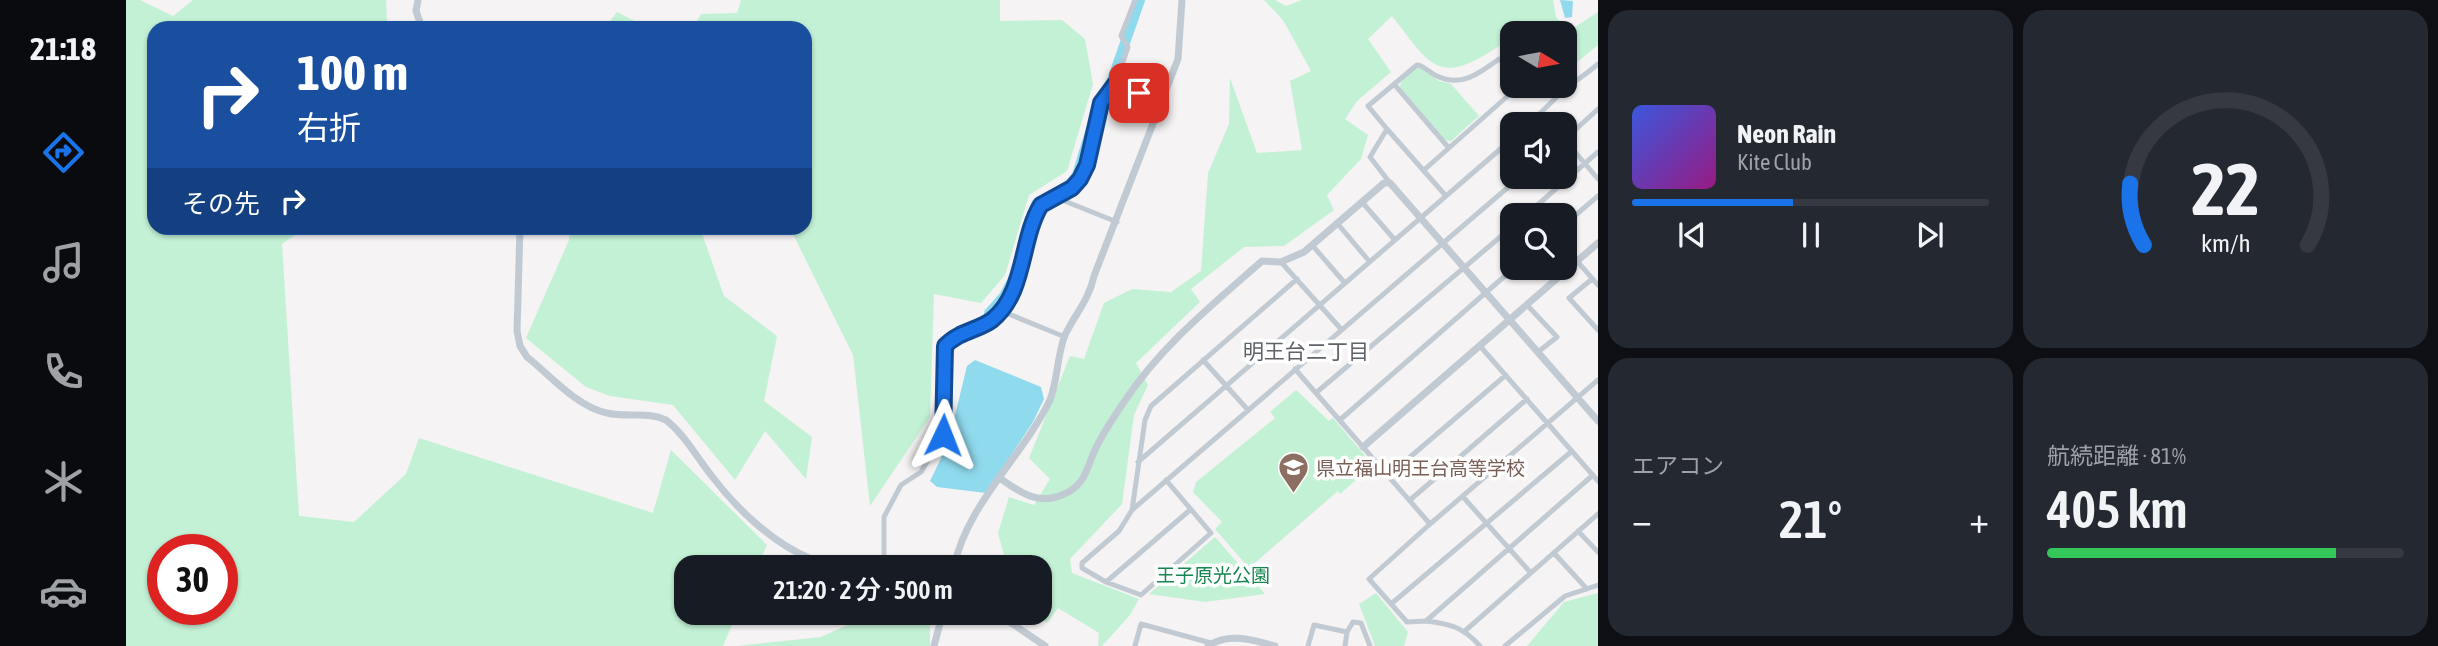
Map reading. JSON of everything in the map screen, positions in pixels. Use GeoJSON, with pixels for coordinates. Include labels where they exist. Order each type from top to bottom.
{"type":"FeatureCollection","features":[{"type":"Feature","properties":{"kind":"street"},"geometry":{"type":"LineString","coordinates":[[418,0],[418,21]]}},
{"type":"Feature","properties":{"kind":"street"},"geometry":{"type":"LineString","coordinates":[[884,555],[884,517],[901,485],[926,466],[943,435],[943,350],[952,339],[991,321],[1016,282],[1035,214],[1041,205],[1057,198],[1080,179],[1087,165],[1101,103],[1116,83],[1125,41],[1121,36],[1135,0]]}},
{"type":"Feature","properties":{"kind":"street"},"geometry":{"type":"LineString","coordinates":[[958,555],[964,536],[1050,400],[1057,381],[1065,337],[1086,303],[1163,102],[1181,47],[1182,0]]}},
{"type":"Feature","properties":{"kind":"street"},"geometry":{"type":"LineString","coordinates":[[1446,197],[1368,106],[1417,65],[1444,79],[1457,81],[1470,79],[1500,60]]}},
{"type":"Feature","properties":{"kind":"street"},"geometry":{"type":"LineString","coordinates":[[1577,80],[1598,64]]}},
{"type":"Feature","properties":{"kind":"street"},"geometry":{"type":"LineString","coordinates":[[1116,83],[1163,102]]}},
{"type":"Feature","properties":{"kind":"street"},"geometry":{"type":"LineString","coordinates":[[1394,84],[1448,147]]}},
{"type":"Feature","properties":{"kind":"street"},"geometry":{"type":"LineString","coordinates":[[1424,170],[1505,98]]}},
{"type":"Feature","properties":{"kind":"street"},"geometry":{"type":"LineString","coordinates":[[1543,112],[1556,98]]}},
{"type":"Feature","properties":{"kind":"street"},"geometry":{"type":"LineString","coordinates":[[1577,128],[1598,109]]}},
{"type":"Feature","properties":{"kind":"street"},"geometry":{"type":"LineString","coordinates":[[1387,129],[1370,158],[1463,270],[1598,421]]}},
{"type":"Feature","properties":{"kind":"street"},"geometry":{"type":"LineString","coordinates":[[1138,462],[1500,150]]}},
{"type":"Feature","properties":{"kind":"street"},"geometry":{"type":"LineString","coordinates":[[1539,203],[1598,152]]}},
{"type":"Feature","properties":{"kind":"street"},"geometry":{"type":"LineString","coordinates":[[1577,154],[1598,179]]}},
{"type":"Feature","properties":{"kind":"street"},"geometry":{"type":"LineString","coordinates":[[1001,479],[1030,498],[1055,498],[1074,488],[1081,481],[1104,432],[1152,363],[1179,334],[1262,261],[1281,262],[1312,246],[1384,183],[1390,183]]}},
{"type":"Feature","properties":{"kind":"street"},"geometry":{"type":"LineString","coordinates":[[1166,480],[1211,533],[1140,595],[1106,582],[1082,568],[1082,563],[1119,531],[1132,510],[1166,480],[1441,243],[1506,189]]}},
{"type":"Feature","properties":{"kind":"street"},"geometry":{"type":"LineString","coordinates":[[1577,214],[1598,197]]}},
{"type":"Feature","properties":{"kind":"street"},"geometry":{"type":"LineString","coordinates":[[1057,198],[1117,222]]}},
{"type":"Feature","properties":{"kind":"street"},"geometry":{"type":"LineString","coordinates":[[1362,202],[1394,239]]}},
{"type":"Feature","properties":{"kind":"street"},"geometry":{"type":"LineString","coordinates":[[1337,223],[1368,261]]}},
{"type":"Feature","properties":{"kind":"street"},"geometry":{"type":"LineString","coordinates":[[520,235],[517,331],[520,346],[527,357],[595,410],[618,415],[648,414],[666,420],[742,509],[772,535],[804,555]]}},
{"type":"Feature","properties":{"kind":"street"},"geometry":{"type":"LineString","coordinates":[[1317,392],[1500,238]]}},
{"type":"Feature","properties":{"kind":"street"},"geometry":{"type":"LineString","coordinates":[[1598,243],[1577,261],[1598,285]]}},
{"type":"Feature","properties":{"kind":"street"},"geometry":{"type":"LineString","coordinates":[[1312,246],[1344,282]]}},
{"type":"Feature","properties":{"kind":"street"},"geometry":{"type":"LineString","coordinates":[[1281,262],[1341,329]]}},
{"type":"Feature","properties":{"kind":"street"},"geometry":{"type":"LineString","coordinates":[[1132,510],[1145,420],[1151,406],[1297,279]]}},
{"type":"Feature","properties":{"kind":"street"},"geometry":{"type":"LineString","coordinates":[[1592,279],[1569,298],[1598,330]]}},
{"type":"Feature","properties":{"kind":"street"},"geometry":{"type":"LineString","coordinates":[[1340,419],[1500,280]]}},
{"type":"Feature","properties":{"kind":"street"},"geometry":{"type":"LineString","coordinates":[[1363,447],[1555,280]]}},
{"type":"Feature","properties":{"kind":"street"},"geometry":{"type":"LineString","coordinates":[[1527,305],[1557,337],[1538,352]]}},
{"type":"Feature","properties":{"kind":"street"},"geometry":{"type":"LineString","coordinates":[[999,310],[1065,337]]}},
{"type":"Feature","properties":{"kind":"street"},"geometry":{"type":"LineString","coordinates":[[1480,345],[1598,481]]}},
{"type":"Feature","properties":{"kind":"street"},"geometry":{"type":"LineString","coordinates":[[1203,360],[1248,410]]}},
{"type":"Feature","properties":{"kind":"street"},"geometry":{"type":"LineString","coordinates":[[1295,369],[1430,524]]}},
{"type":"Feature","properties":{"kind":"street"},"geometry":{"type":"LineString","coordinates":[[1389,475],[1506,375]]}},
{"type":"Feature","properties":{"kind":"street"},"geometry":{"type":"LineString","coordinates":[[1480,646],[1466,630],[1451,624],[1407,622],[1369,579],[1598,380]]}},
{"type":"Feature","properties":{"kind":"street"},"geometry":{"type":"LineString","coordinates":[[1410,500],[1527,399]]}},
{"type":"Feature","properties":{"kind":"street"},"geometry":{"type":"LineString","coordinates":[[1391,604],[1572,451]]}},
{"type":"Feature","properties":{"kind":"street"},"geometry":{"type":"LineString","coordinates":[[1426,621],[1593,475]]}},
{"type":"Feature","properties":{"kind":"street"},"geometry":{"type":"LineString","coordinates":[[1464,498],[1530,572]]}},
{"type":"Feature","properties":{"kind":"street"},"geometry":{"type":"LineString","coordinates":[[1106,582],[1190,510]]}},
{"type":"Feature","properties":{"kind":"street"},"geometry":{"type":"LineString","coordinates":[[1466,630],[1598,513]]}},
{"type":"Feature","properties":{"kind":"street"},"geometry":{"type":"LineString","coordinates":[[1578,531],[1598,552]]}},
{"type":"Feature","properties":{"kind":"street"},"geometry":{"type":"LineString","coordinates":[[1554,552],[1587,589]]}},
{"type":"Feature","properties":{"kind":"street"},"geometry":{"type":"LineString","coordinates":[[1505,646],[1565,596],[1598,585]]}},
{"type":"Feature","properties":{"kind":"street"},"geometry":{"type":"LineString","coordinates":[[1345,646],[1347,632],[1353,622],[1360,623],[1370,646]]}},
{"type":"Feature","properties":{"kind":"street"},"geometry":{"type":"LineString","coordinates":[[1135,646],[1141,624],[1210,645],[1242,642],[1275,646]]}},
{"type":"Feature","properties":{"kind":"street"},"geometry":{"type":"LineString","coordinates":[[934,646],[940,625]]}},
{"type":"Feature","properties":{"kind":"street"},"geometry":{"type":"LineString","coordinates":[[1014,625],[1045,646]]}},
{"type":"Feature","properties":{"kind":"street"},"geometry":{"type":"LineString","coordinates":[[1308,646],[1314,625],[1347,632]]}},
{"type":"Feature","properties":{"kind":"green space"},"geometry":{"type":"Polygon","coordinates":[[[126,0],[140,0],[173,16],[193,0],[386,0],[387,21],[147,21],[147,235],[295,235],[282,244],[299,516],[354,522],[406,474],[419,438],[653,513],[671,450],[767,545],[762,555],[674,555],[674,625],[732,625],[723,646],[126,646],[126,0]]]}},
{"type":"Feature","properties":{"kind":"green space"},"geometry":{"type":"Polygon","coordinates":[[[741,0],[1000,0],[1000,21],[1062,20],[1085,39],[1093,84],[1067,171],[1029,195],[1005,275],[981,303],[934,294],[930,417],[870,506],[853,355],[793,235],[812,235],[812,21],[697,21],[701,14],[737,13],[741,0]]]}},
{"type":"Feature","properties":{"kind":"green space"},"geometry":{"type":"Polygon","coordinates":[[[1264,0],[1275,0],[1286,6],[1302,0],[1553,0],[1556,17],[1560,21],[1500,21],[1500,47],[1462,66],[1449,68],[1437,65],[1427,58],[1392,16],[1368,39],[1391,72],[1357,101],[1345,119],[1368,135],[1361,159],[1327,195],[1334,210],[1284,246],[1244,247],[1191,289],[1200,302],[1136,363],[1148,385],[1134,415],[1122,504],[1070,559],[1072,573],[1139,599],[1130,615],[1102,646],[1098,646],[1099,633],[1058,608],[1052,616],[1052,555],[1004,555],[998,533],[1009,497],[1034,505],[1050,479],[1029,458],[1070,356],[1084,359],[1104,303],[1132,289],[1171,292],[1201,271],[1208,173],[1229,124],[1230,78],[1257,153],[1302,150],[1290,81],[1311,71],[1283,20],[1264,0]]]}},
{"type":"Feature","properties":{"kind":"green space"},"geometry":{"type":"Polygon","coordinates":[[[617,12],[634,21],[610,21],[617,12]]]}},
{"type":"Feature","properties":{"kind":"green space"},"geometry":{"type":"Polygon","coordinates":[[[1598,12],[1598,45],[1577,62],[1577,26],[1598,12]]]}},
{"type":"Feature","properties":{"kind":"green space"},"geometry":{"type":"Polygon","coordinates":[[[1416,68],[1422,68],[1439,81],[1451,84],[1479,116],[1451,141],[1445,140],[1400,87],[1401,82],[1416,68]]]}},
{"type":"Feature","properties":{"kind":"green space"},"geometry":{"type":"Polygon","coordinates":[[[569,235],[702,235],[724,296],[777,336],[764,401],[812,437],[806,479],[765,431],[735,480],[673,405],[610,396],[586,387],[526,338],[569,235]]]}},
{"type":"Feature","properties":{"kind":"green space"},"geometry":{"type":"Polygon","coordinates":[[[1296,390],[1329,421],[1333,418],[1373,465],[1340,494],[1338,491],[1249,568],[1215,529],[1222,522],[1193,492],[1196,482],[1275,418],[1270,412],[1296,390]]]}},
{"type":"Feature","properties":{"kind":"green space","name":"王子原光公園"},"geometry":{"type":"Polygon","coordinates":[[[1215,537],[1265,594],[1205,602],[1149,594],[1215,537]]]}},
{"type":"Feature","properties":{"kind":"green space"},"geometry":{"type":"Polygon","coordinates":[[[1376,593],[1408,632],[1404,646],[1375,646],[1359,604],[1376,593]]]}},
{"type":"Feature","properties":{"kind":"green space"},"geometry":{"type":"Polygon","coordinates":[[[1598,593],[1598,646],[1527,646],[1564,602],[1598,593]]]}},
{"type":"Feature","properties":{"kind":"green space"},"geometry":{"type":"Polygon","coordinates":[[[847,625],[930,625],[930,646],[737,646],[821,637],[847,625]]]}},
{"type":"Feature","properties":{"kind":"water"},"geometry":{"type":"Polygon","coordinates":[[[1560,0],[1573,1],[1572,17],[1565,18],[1560,0]]]}},
{"type":"Feature","properties":{"kind":"water"},"geometry":{"type":"Polygon","coordinates":[[[975,360],[1041,387],[1044,399],[1033,422],[986,493],[937,487],[930,481],[948,444],[967,366],[975,360]]]}},
{"type":"Feature","properties":{"kind":"waterway"},"geometry":{"type":"LineString","coordinates":[[1029,229],[1036,204],[1070,184],[1077,175],[1099,102],[1112,80],[1140,0]]}},
{"type":"Feature","properties":{"kind":"waterway"},"geometry":{"type":"LineString","coordinates":[[989,313],[1004,296],[1015,275]]}},
{"type":"Feature","properties":{"kind":"place","name":"県立福山明王台高等学校"},"geometry":{"type":"Point","coordinates":[1293,495]}},
{"type":"Feature","properties":{"kind":"district","name":"明王台二丁目"},"geometry":{"type":"Point","coordinates":[1306,352]}},
{"type":"Feature","properties":{"kind":"route"},"geometry":{"type":"LineString","coordinates":[[943,435],[945,346],[952,339],[991,321],[1011,293],[1035,214],[1048,200],[1057,198],[1072,188],[1087,165],[1091,136],[1105,97],[1116,83],[1139,93]]}}]}
